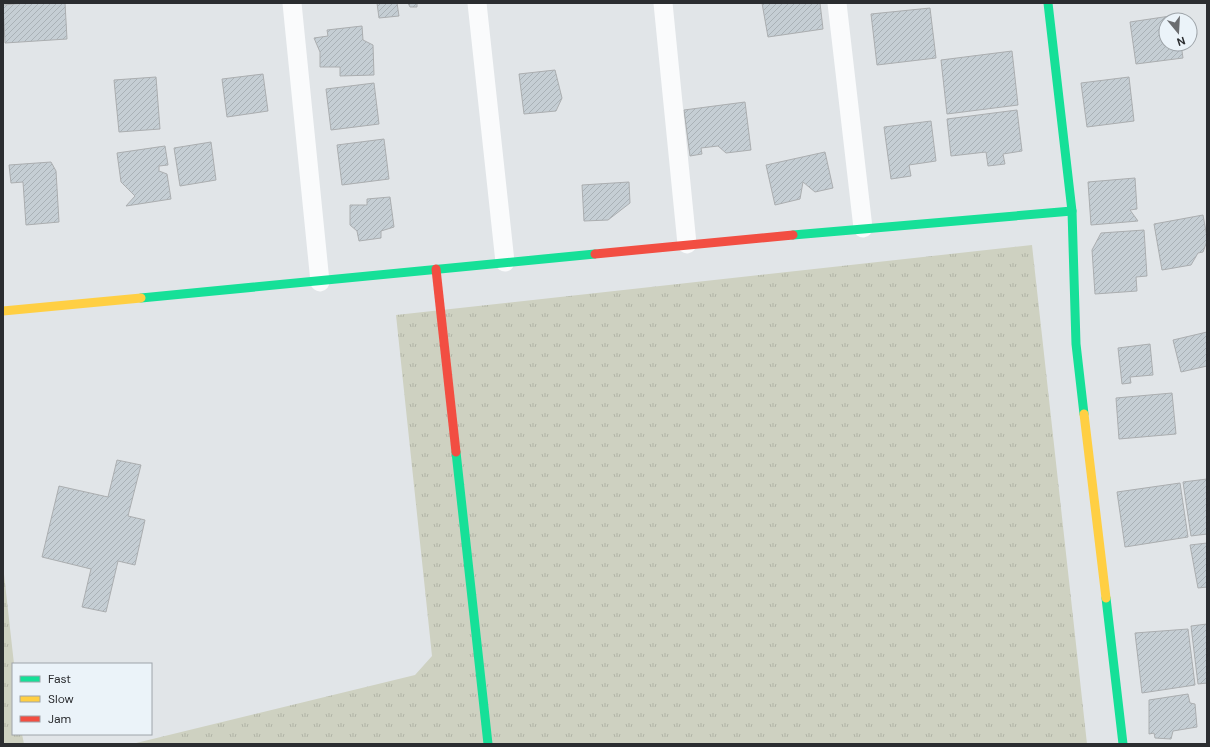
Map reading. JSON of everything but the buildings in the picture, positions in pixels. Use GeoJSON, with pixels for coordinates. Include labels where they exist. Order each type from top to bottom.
{"type":"FeatureCollection","features":[{"type":"Feature","properties":{"kind":"street"},"geometry":{"type":"LineString","coordinates":[[292,3],[320,282]]}},
{"type":"Feature","properties":{"kind":"street"},"geometry":{"type":"LineString","coordinates":[[477,3],[505,262]]}},
{"type":"Feature","properties":{"kind":"street"},"geometry":{"type":"LineString","coordinates":[[663,3],[687,244]]}},
{"type":"Feature","properties":{"kind":"street"},"geometry":{"type":"LineString","coordinates":[[837,3],[863,228]]}},
{"type":"Feature","properties":{"kind":"street"},"geometry":{"type":"LineString","coordinates":[[1048,3],[1072,211],[1076,344],[1123,744]]}},
{"type":"Feature","properties":{"kind":"street"},"geometry":{"type":"LineString","coordinates":[[3,311],[320,282],[687,244],[1072,211]]}},
{"type":"Feature","properties":{"kind":"street"},"geometry":{"type":"LineString","coordinates":[[436,269],[488,744]]}},
{"type":"Feature","properties":{"kind":"green space"},"geometry":{"type":"Polygon","coordinates":[[[1032,245],[1087,744],[132,744],[415,675],[432,656],[396,315],[1032,245]]]}},
{"type":"Feature","properties":{"kind":"green space"},"geometry":{"type":"Polygon","coordinates":[[[3,565],[14,663],[12,663],[12,735],[22,735],[24,744],[3,744],[3,565]]]}},
{"type":"Feature","properties":{"kind":"traffic: fast"},"geometry":{"type":"LineString","coordinates":[[1048,3],[1072,211],[1076,344],[1084,414]]}},
{"type":"Feature","properties":{"kind":"traffic: fast"},"geometry":{"type":"LineString","coordinates":[[793,235],[1072,211]]}},
{"type":"Feature","properties":{"kind":"traffic: fast"},"geometry":{"type":"LineString","coordinates":[[141,298],[595,254]]}},
{"type":"Feature","properties":{"kind":"traffic: fast"},"geometry":{"type":"LineString","coordinates":[[456,452],[488,744]]}},
{"type":"Feature","properties":{"kind":"traffic: fast"},"geometry":{"type":"LineString","coordinates":[[1106,598],[1123,744]]}},
{"type":"Feature","properties":{"kind":"traffic: slow"},"geometry":{"type":"LineString","coordinates":[[3,311],[141,298]]}},
{"type":"Feature","properties":{"kind":"traffic: slow"},"geometry":{"type":"LineString","coordinates":[[1084,414],[1106,598]]}},
{"type":"Feature","properties":{"kind":"traffic: jam"},"geometry":{"type":"LineString","coordinates":[[595,254],[793,235]]}},
{"type":"Feature","properties":{"kind":"traffic: jam"},"geometry":{"type":"LineString","coordinates":[[436,269],[456,452]]}}]}
